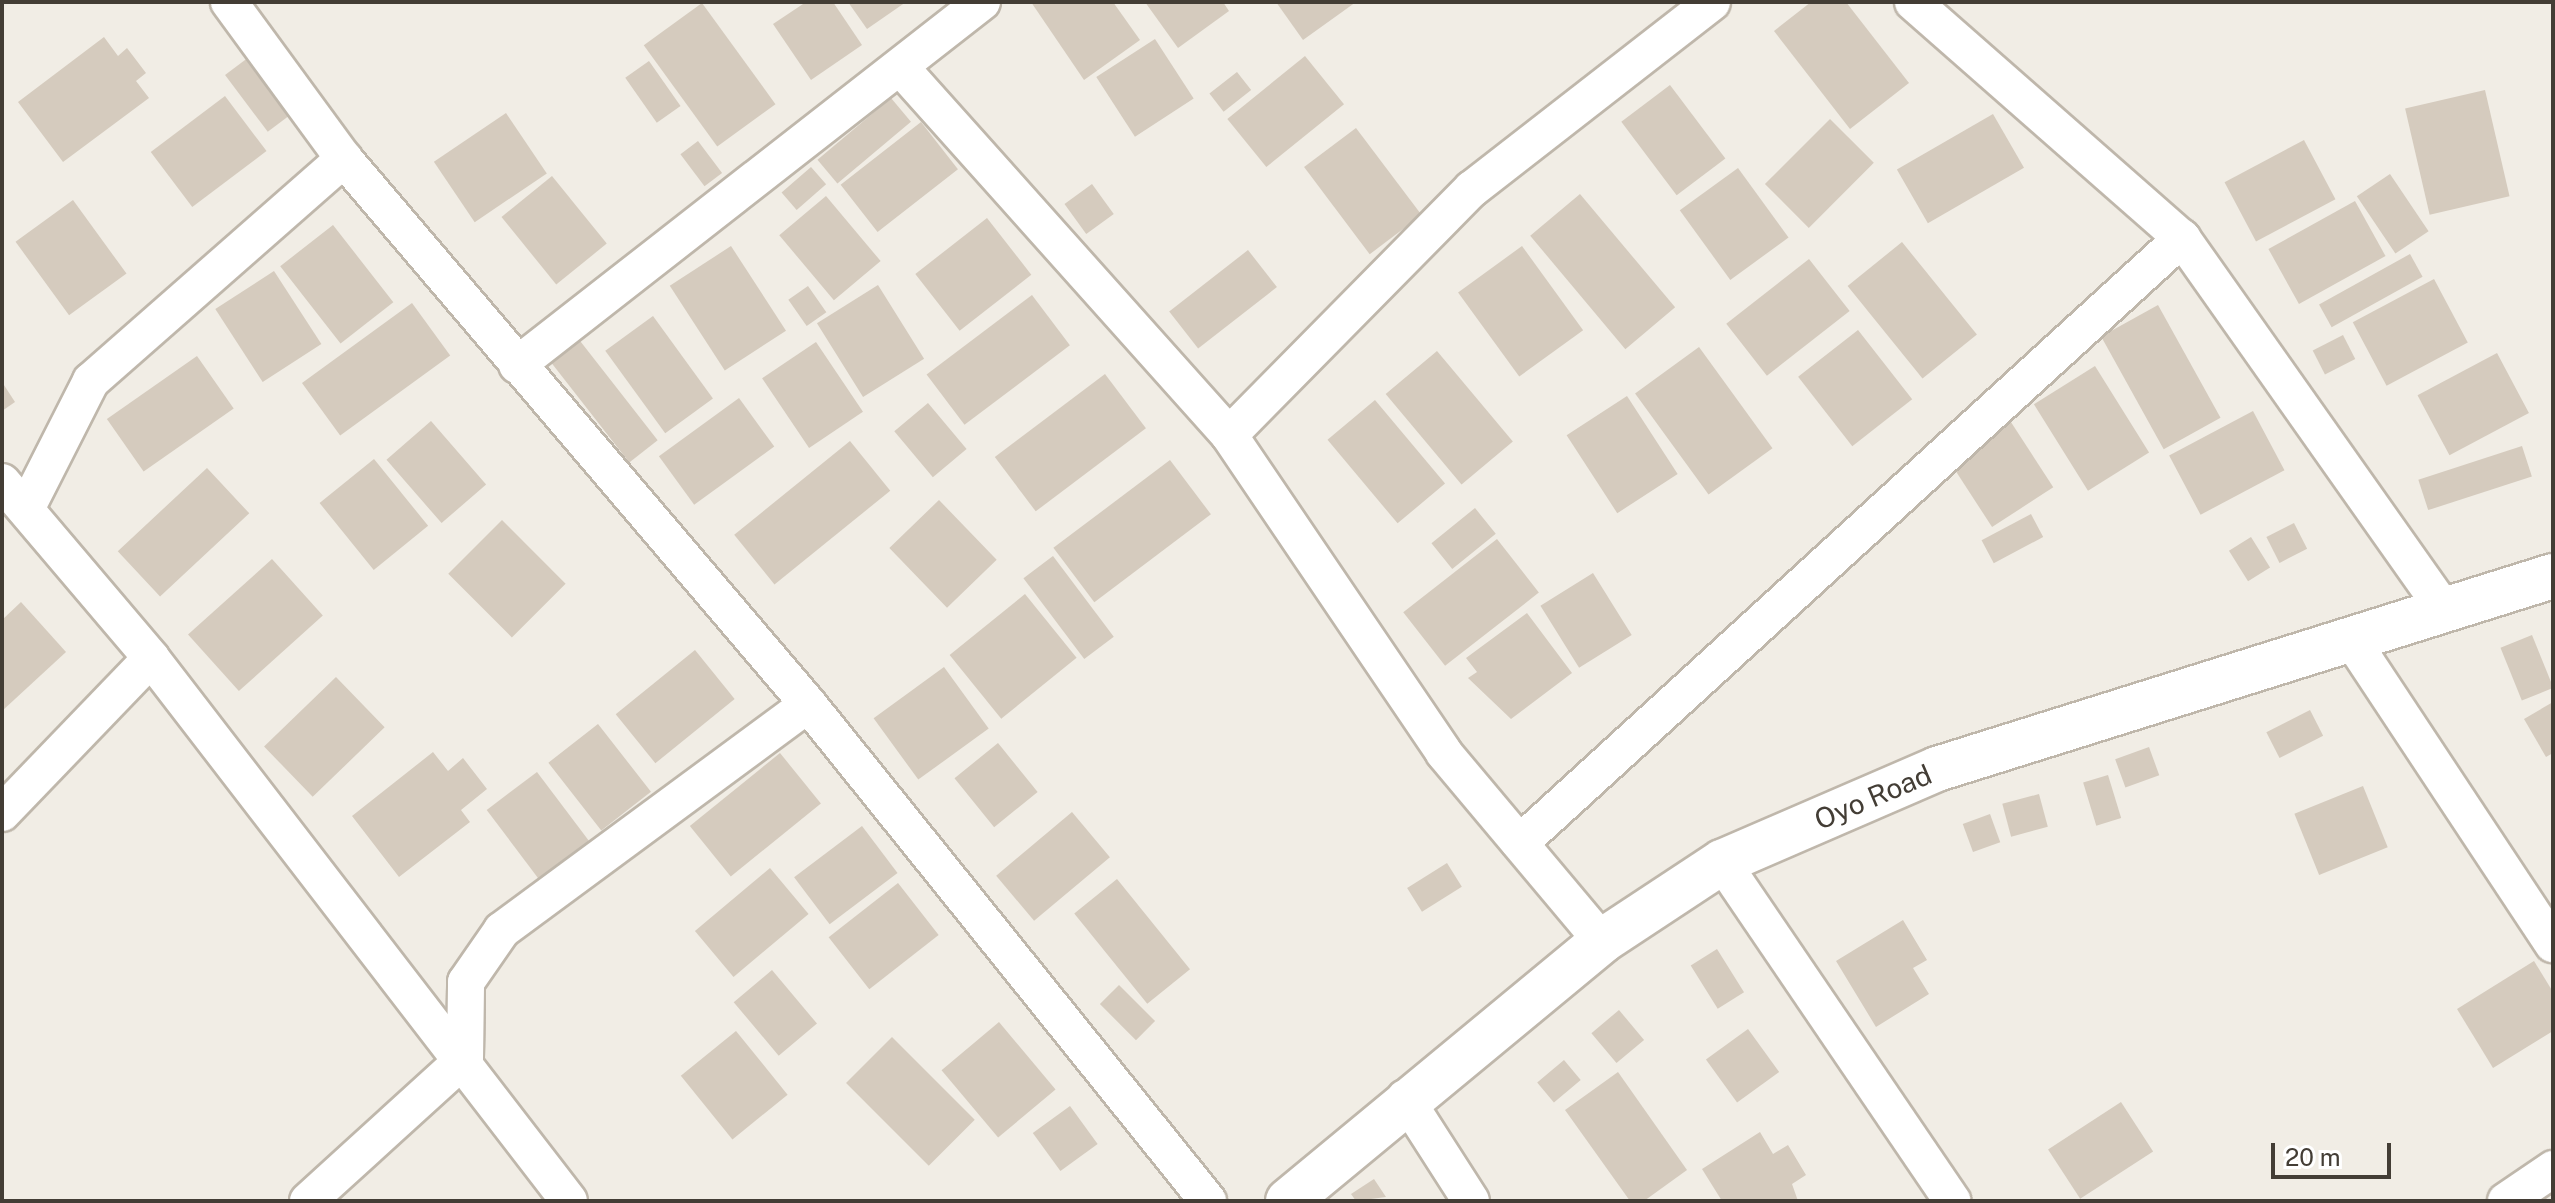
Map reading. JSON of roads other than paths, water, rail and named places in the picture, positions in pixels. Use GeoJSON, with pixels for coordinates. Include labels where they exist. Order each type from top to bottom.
{"type":"FeatureCollection","features":[{"type":"Feature","properties":{"kind":"street"},"geometry":{"type":"LineString","coordinates":[[229,2],[344,159],[808,704],[1208,1201]]}},
{"type":"Feature","properties":{"kind":"street"},"geometry":{"type":"LineString","coordinates":[[517,365],[982,2]]}},
{"type":"Feature","properties":{"kind":"street"},"geometry":{"type":"LineString","coordinates":[[1229,435],[1472,189],[1712,2]]}},
{"type":"Feature","properties":{"kind":"street"},"geometry":{"type":"LineString","coordinates":[[1913,2],[2182,238],[2444,609]]}},
{"type":"Feature","properties":{"kind":"street"},"geometry":{"type":"LineString","coordinates":[[901,68],[1229,435],[1444,753],[1602,941]]}},
{"type":"Feature","properties":{"kind":"street"},"geometry":{"type":"LineString","coordinates":[[26,509],[91,381],[344,159]]}},
{"type":"Feature","properties":{"kind":"street"},"geometry":{"type":"LineString","coordinates":[[1520,843],[2182,238]]}},
{"type":"Feature","properties":{"kind":"street"},"geometry":{"type":"LineString","coordinates":[[2,482],[151,658],[465,1058],[569,1201]]}},
{"type":"Feature","properties":{"kind":"street","name":"Oyo Road"},"geometry":{"type":"LineString","coordinates":[[1288,1201],[1405,1098],[1602,941],[1722,862],[1937,769],[2553,576]]}},
{"type":"Feature","properties":{"kind":"street"},"geometry":{"type":"LineString","coordinates":[[2351,639],[2553,944]]}},
{"type":"Feature","properties":{"kind":"street"},"geometry":{"type":"LineString","coordinates":[[2,813],[151,658]]}},
{"type":"Feature","properties":{"kind":"street"},"geometry":{"type":"LineString","coordinates":[[308,1201],[465,1058],[466,982],[502,930],[808,704]]}},
{"type":"Feature","properties":{"kind":"street"},"geometry":{"type":"LineString","coordinates":[[1722,862],[1952,1201]]}},
{"type":"Feature","properties":{"kind":"street"},"geometry":{"type":"LineString","coordinates":[[1405,1098],[1471,1201]]}},
{"type":"Feature","properties":{"kind":"street"},"geometry":{"type":"LineString","coordinates":[[2506,1201],[2553,1169]]}}]}
